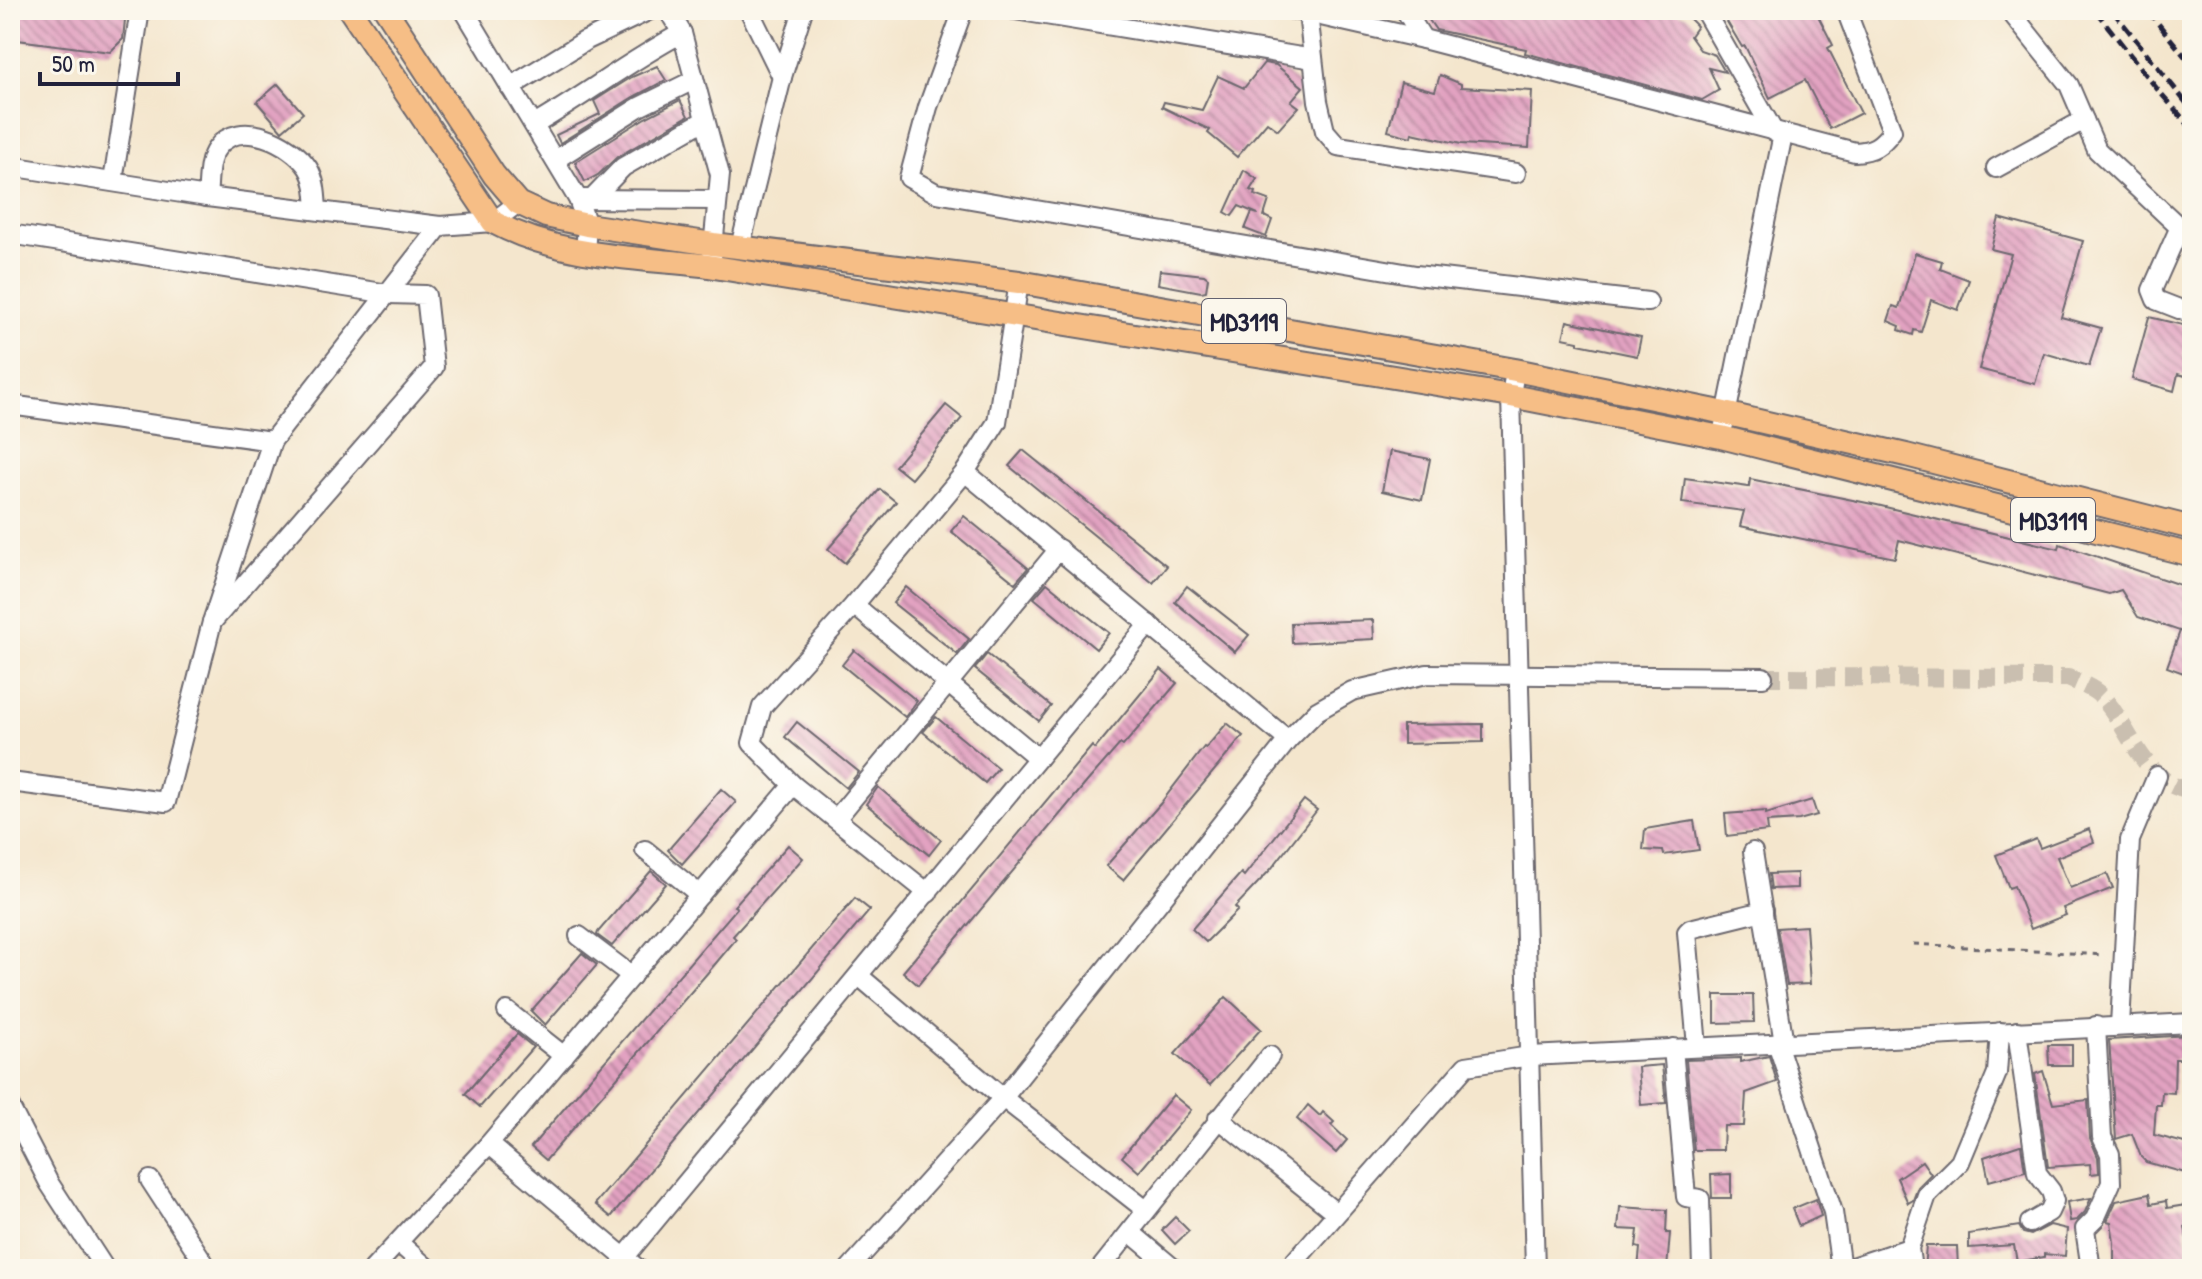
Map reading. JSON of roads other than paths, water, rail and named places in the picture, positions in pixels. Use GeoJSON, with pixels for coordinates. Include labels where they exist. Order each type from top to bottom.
{"type":"FeatureCollection","features":[{"type":"Feature","properties":{"kind":"main road"},"geometry":{"type":"LineString","coordinates":[[350,10],[493,222]]}},
{"type":"Feature","properties":{"kind":"main road","name":"MD3119"},"geometry":{"type":"LineString","coordinates":[[386,10],[494,175],[518,203],[546,216],[712,255],[1014,315],[1511,396],[1721,437],[2192,555]]}},
{"type":"Feature","properties":{"kind":"main road","name":"MD3119"},"geometry":{"type":"LineString","coordinates":[[493,222],[548,246],[585,253],[712,255],[740,247],[1019,282],[1515,370],[1920,458],[2192,528]]}},
{"type":"Feature","properties":{"kind":"street"},"geometry":{"type":"LineString","coordinates":[[113,181],[140,10]]}},
{"type":"Feature","properties":{"kind":"street"},"geometry":{"type":"LineString","coordinates":[[510,87],[585,41],[650,10]]}},
{"type":"Feature","properties":{"kind":"street"},"geometry":{"type":"LineString","coordinates":[[668,10],[682,33],[720,175],[712,255]]}},
{"type":"Feature","properties":{"kind":"street"},"geometry":{"type":"LineString","coordinates":[[749,10],[782,77]]}},
{"type":"Feature","properties":{"kind":"street"},"geometry":{"type":"LineString","coordinates":[[740,247],[782,77],[803,10]]}},
{"type":"Feature","properties":{"kind":"street"},"geometry":{"type":"LineString","coordinates":[[963,10],[928,107],[909,178],[936,193],[1416,275],[1648,302]]}},
{"type":"Feature","properties":{"kind":"street"},"geometry":{"type":"LineString","coordinates":[[1015,10],[1313,59]]}},
{"type":"Feature","properties":{"kind":"street"},"geometry":{"type":"LineString","coordinates":[[1405,10],[1423,39]]}},
{"type":"Feature","properties":{"kind":"street"},"geometry":{"type":"LineString","coordinates":[[1704,10],[1778,133],[1721,437]]}},
{"type":"Feature","properties":{"kind":"street"},"geometry":{"type":"LineString","coordinates":[[1516,173],[1338,146],[1325,131],[1313,59],[1301,12],[1423,39],[1855,152],[1871,151],[1883,143],[1892,131],[1846,10]]}},
{"type":"Feature","properties":{"kind":"street"},"geometry":{"type":"LineString","coordinates":[[2009,10],[2069,85],[2097,150],[2185,234],[2152,290],[2156,300],[2192,314]]}},
{"type":"Feature","properties":{"kind":"street"},"geometry":{"type":"LineString","coordinates":[[472,13],[510,87],[555,160],[585,199],[585,253]]}},
{"type":"Feature","properties":{"kind":"street"},"geometry":{"type":"LineString","coordinates":[[534,125],[682,33]]}},
{"type":"Feature","properties":{"kind":"street"},"geometry":{"type":"LineString","coordinates":[[555,160],[639,107],[694,80]]}},
{"type":"Feature","properties":{"kind":"street"},"geometry":{"type":"LineString","coordinates":[[585,199],[623,167],[705,120]]}},
{"type":"Feature","properties":{"kind":"street"},"geometry":{"type":"LineString","coordinates":[[1996,168],[2084,120]]}},
{"type":"Feature","properties":{"kind":"street"},"geometry":{"type":"LineString","coordinates":[[207,197],[211,161],[217,147],[230,137],[260,135],[286,148],[308,168],[316,187],[317,210]]}},
{"type":"Feature","properties":{"kind":"street"},"geometry":{"type":"LineString","coordinates":[[10,166],[207,197],[440,226],[493,222],[518,203]]}},
{"type":"Feature","properties":{"kind":"street"},"geometry":{"type":"LineString","coordinates":[[585,199],[717,200]]}},
{"type":"Feature","properties":{"kind":"street"},"geometry":{"type":"LineString","coordinates":[[10,782],[166,802],[212,622],[272,441],[440,226]]}},
{"type":"Feature","properties":{"kind":"street"},"geometry":{"type":"LineString","coordinates":[[10,234],[389,294],[426,295],[434,367],[212,622]]}},
{"type":"Feature","properties":{"kind":"street"},"geometry":{"type":"LineString","coordinates":[[928,893],[793,785],[752,743],[762,707],[854,605],[965,472],[997,422],[1019,282]]}},
{"type":"Feature","properties":{"kind":"street"},"geometry":{"type":"LineString","coordinates":[[1515,370],[1511,396],[1535,1269]]}},
{"type":"Feature","properties":{"kind":"street"},"geometry":{"type":"LineString","coordinates":[[10,405],[272,441]]}},
{"type":"Feature","properties":{"kind":"street"},"geometry":{"type":"LineString","coordinates":[[965,472],[1288,740]]}},
{"type":"Feature","properties":{"kind":"street"},"geometry":{"type":"LineString","coordinates":[[836,819],[1059,549]]}},
{"type":"Feature","properties":{"kind":"street"},"geometry":{"type":"LineString","coordinates":[[854,605],[1038,758]]}},
{"type":"Feature","properties":{"kind":"street"},"geometry":{"type":"LineString","coordinates":[[489,1144],[631,1263],[859,976],[1149,624]]}},
{"type":"Feature","properties":{"kind":"street"},"geometry":{"type":"LineString","coordinates":[[849,1269],[1003,1098],[1288,740],[1317,711],[1352,691],[1427,674],[1763,677]]}},
{"type":"Feature","properties":{"kind":"street"},"geometry":{"type":"LineString","coordinates":[[2120,1025],[2130,840],[2157,776]]}},
{"type":"Feature","properties":{"kind":"street"},"geometry":{"type":"LineString","coordinates":[[373,1269],[489,1144],[793,785]]}},
{"type":"Feature","properties":{"kind":"street"},"geometry":{"type":"LineString","coordinates":[[645,850],[700,895]]}},
{"type":"Feature","properties":{"kind":"street"},"geometry":{"type":"LineString","coordinates":[[1753,852],[1781,1043],[1833,1212],[1841,1267],[1909,1248]]}},
{"type":"Feature","properties":{"kind":"street"},"geometry":{"type":"LineString","coordinates":[[1697,1047],[1687,932],[1763,911]]}},
{"type":"Feature","properties":{"kind":"street"},"geometry":{"type":"LineString","coordinates":[[579,936],[632,976]]}},
{"type":"Feature","properties":{"kind":"street"},"geometry":{"type":"LineString","coordinates":[[859,976],[1003,1098],[1146,1210]]}},
{"type":"Feature","properties":{"kind":"street"},"geometry":{"type":"LineString","coordinates":[[507,1011],[564,1056]]}},
{"type":"Feature","properties":{"kind":"street"},"geometry":{"type":"LineString","coordinates":[[1288,1269],[1466,1066],[1530,1056],[2192,1023]]}},
{"type":"Feature","properties":{"kind":"street"},"geometry":{"type":"LineString","coordinates":[[2091,1269],[2085,1229],[2095,1219],[2111,1183],[2110,1154],[2102,1137],[2096,1026]]}},
{"type":"Feature","properties":{"kind":"street"},"geometry":{"type":"LineString","coordinates":[[2008,1031],[2037,1173],[2051,1191],[2054,1201],[2049,1212],[2030,1223]]}},
{"type":"Feature","properties":{"kind":"street"},"geometry":{"type":"LineString","coordinates":[[1912,1269],[1909,1248],[1927,1195],[1960,1162],[1997,1073],[2008,1031]]}},
{"type":"Feature","properties":{"kind":"street"},"geometry":{"type":"LineString","coordinates":[[1673,1048],[1686,1197],[1700,1199],[1702,1269]]}},
{"type":"Feature","properties":{"kind":"street"},"geometry":{"type":"LineString","coordinates":[[1100,1269],[1270,1056]]}},
{"type":"Feature","properties":{"kind":"street"},"geometry":{"type":"LineString","coordinates":[[10,1107],[49,1183],[104,1269]]}},
{"type":"Feature","properties":{"kind":"street"},"geometry":{"type":"LineString","coordinates":[[1218,1118],[1335,1212]]}},
{"type":"Feature","properties":{"kind":"street"},"geometry":{"type":"LineString","coordinates":[[150,1180],[208,1269]]}},
{"type":"Feature","properties":{"kind":"street"},"geometry":{"type":"LineString","coordinates":[[1130,1232],[1174,1269]]}},
{"type":"Feature","properties":{"kind":"street"},"geometry":{"type":"LineString","coordinates":[[399,1243],[428,1269]]}},
{"type":"Feature","properties":{"kind":"tunnel"},"geometry":{"type":"LineString","coordinates":[[1763,677],[2068,678],[2091,688],[2102,697],[2150,767],[2161,778],[2175,787],[2192,791]]}},
{"type":"Feature","properties":{"kind":"railway"},"geometry":{"type":"LineString","coordinates":[[2095,10],[2192,129]]}},
{"type":"Feature","properties":{"kind":"railway"},"geometry":{"type":"LineString","coordinates":[[2112,10],[2192,110]]}},
{"type":"Feature","properties":{"kind":"railway"},"geometry":{"type":"LineString","coordinates":[[2147,10],[2192,65]]}}]}
